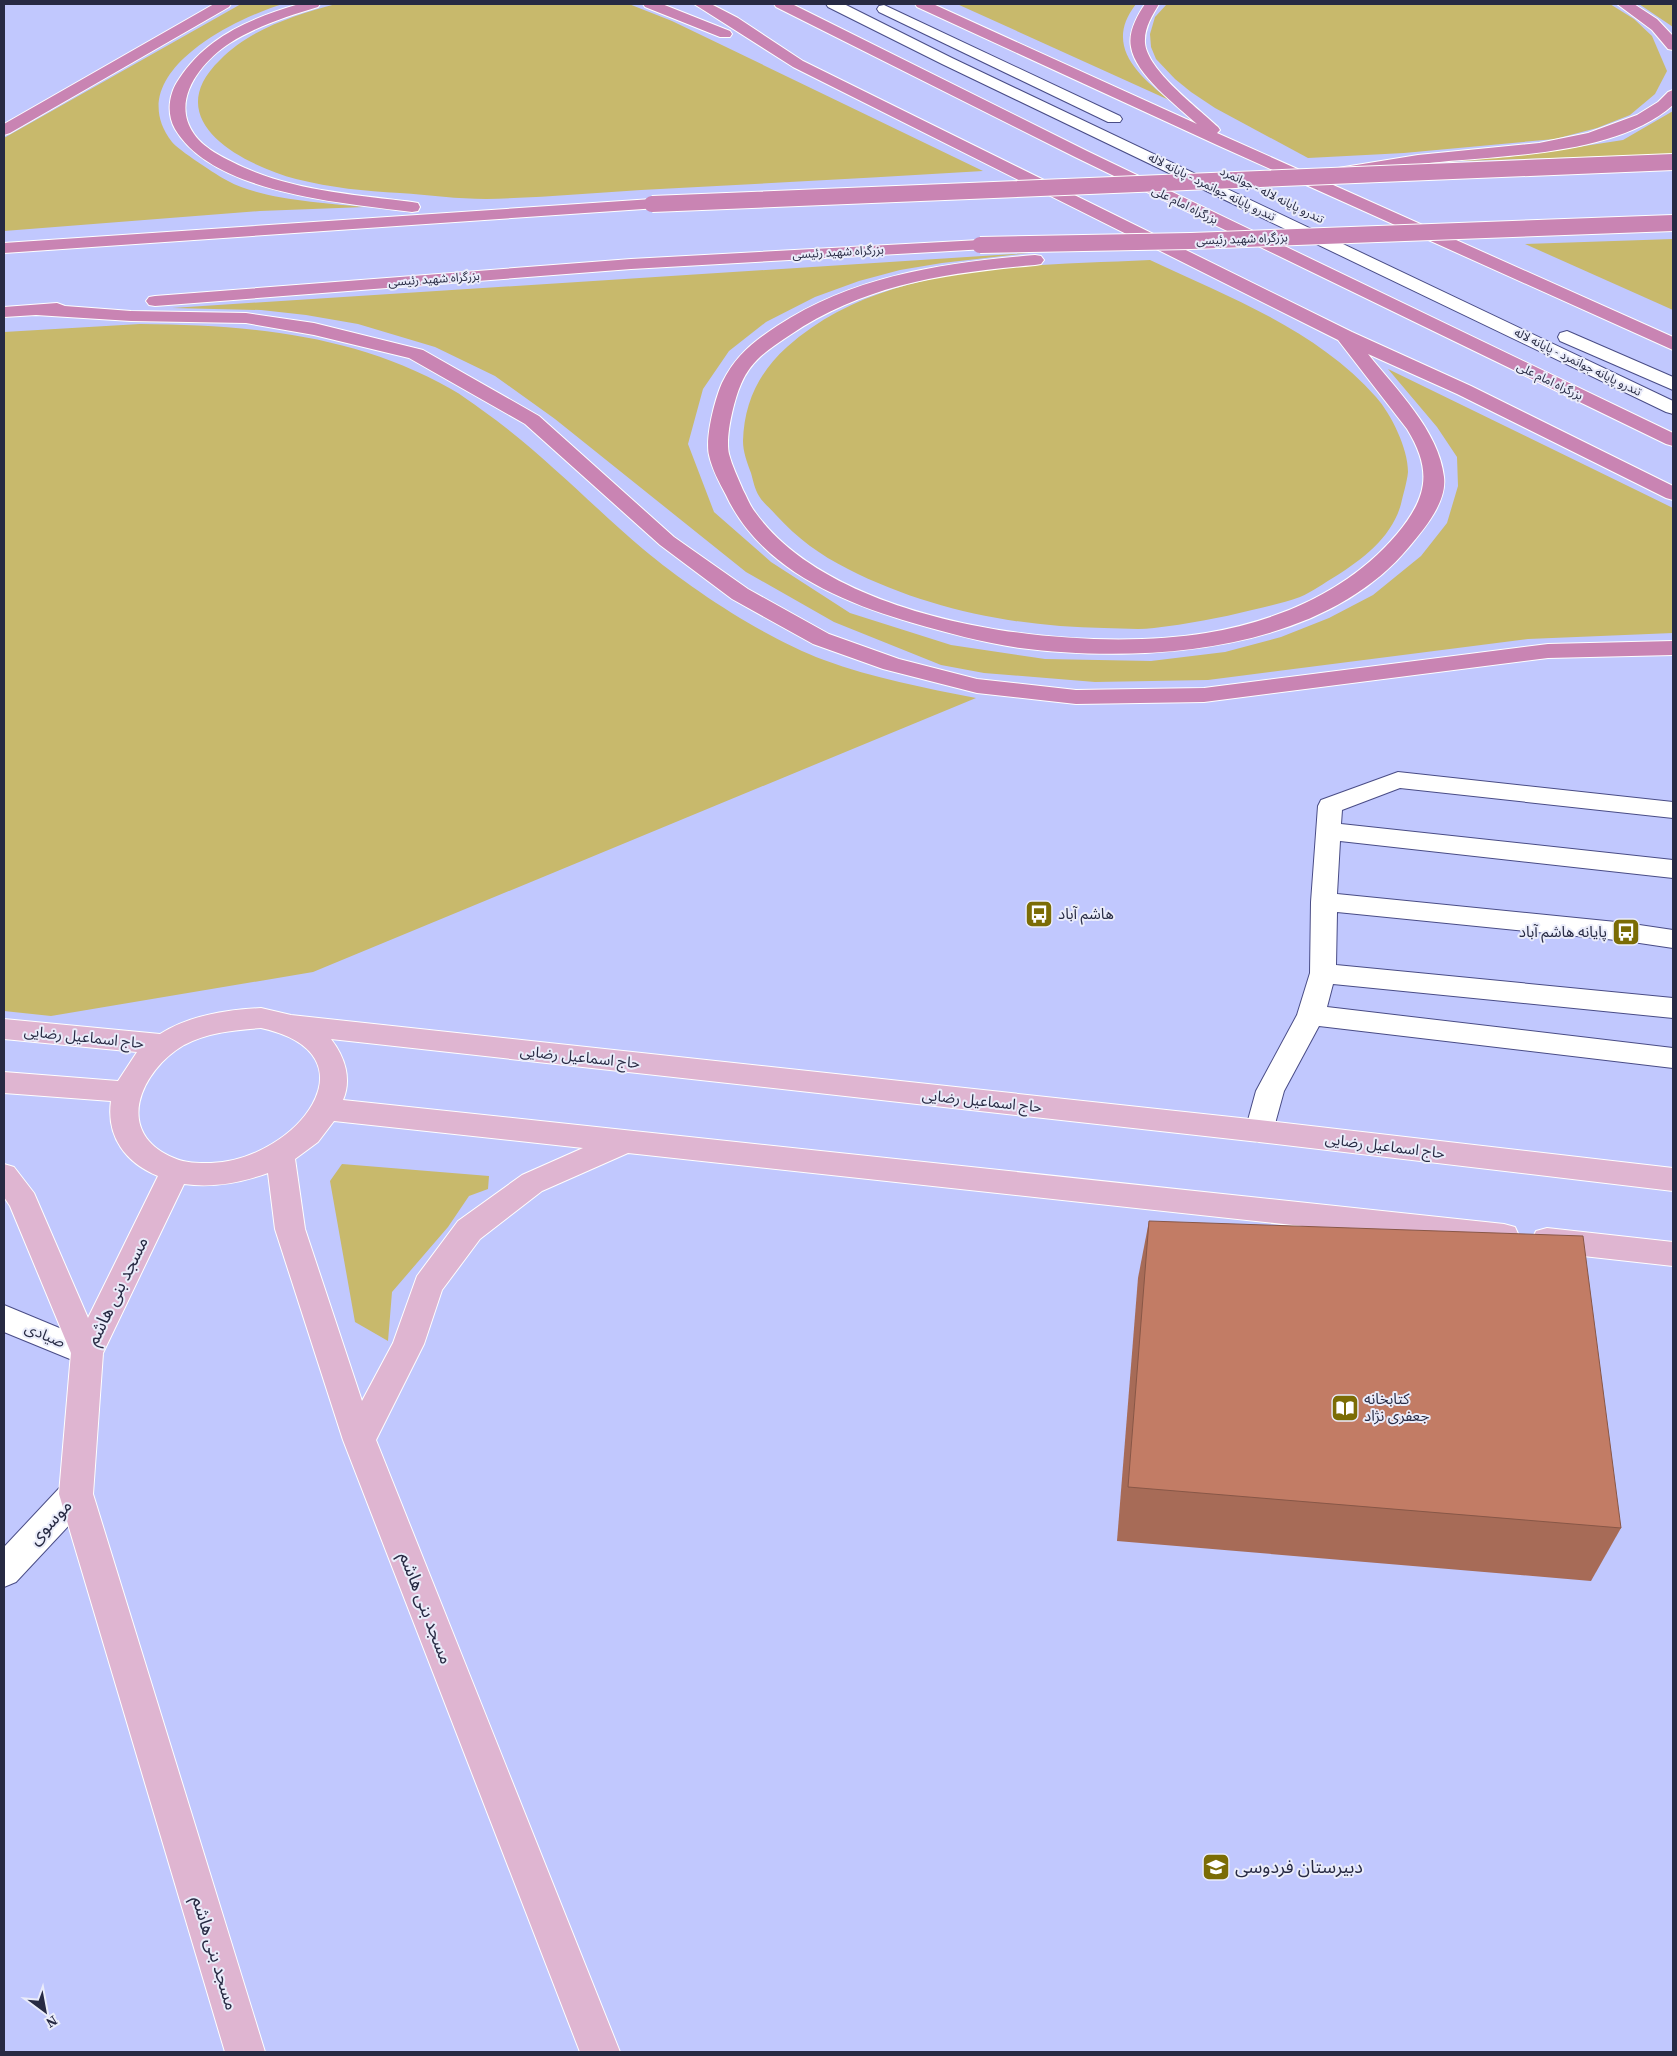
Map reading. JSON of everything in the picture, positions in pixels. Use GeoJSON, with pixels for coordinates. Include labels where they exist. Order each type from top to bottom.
{"type":"FeatureCollection","features":[{"type":"Feature","properties":{"kind":"highway"},"geometry":{"type":"LineString","coordinates":[[4,130],[224,4]]}},
{"type":"Feature","properties":{"kind":"highway"},"geometry":{"type":"LineString","coordinates":[[312,4],[282,13],[250,26],[224,40],[189,73],[179,90],[178,118],[188,137],[214,158],[239,172],[268,183],[342,198],[473,215]]}},
{"type":"Feature","properties":{"kind":"highway"},"geometry":{"type":"LineString","coordinates":[[650,4],[798,64],[1345,336],[1464,390],[1673,494]]}},
{"type":"Feature","properties":{"kind":"highway"},"geometry":{"type":"LineString","coordinates":[[701,4],[734,22],[798,64]]}},
{"type":"Feature","properties":{"kind":"highway","name":"بزرگراه امام علی"},"geometry":{"type":"LineString","coordinates":[[781,4],[1081,154],[1673,440]]}},
{"type":"Feature","properties":{"kind":"highway"},"geometry":{"type":"LineString","coordinates":[[922,4],[1223,142],[1673,344]]}},
{"type":"Feature","properties":{"kind":"highway"},"geometry":{"type":"LineString","coordinates":[[1152,4],[1145,14],[1139,29],[1138,42],[1140,54],[1157,76],[1223,142]]}},
{"type":"Feature","properties":{"kind":"highway"},"geometry":{"type":"LineString","coordinates":[[1624,4],[1655,24],[1667,36],[1673,46]]}},
{"type":"Feature","properties":{"kind":"highway"},"geometry":{"type":"LineString","coordinates":[[1326,176],[1374,165],[1528,150],[1579,140],[1623,127],[1653,113],[1673,95]]}},
{"type":"Feature","properties":{"kind":"highway"},"geometry":{"type":"LineString","coordinates":[[4,248],[652,204],[1673,162]]}},
{"type":"Feature","properties":{"kind":"highway","name":"بزرگراه شهید رئیسی"},"geometry":{"type":"LineString","coordinates":[[4,312],[631,264],[980,245],[1191,241],[1673,223]]}},
{"type":"Feature","properties":{"kind":"highway"},"geometry":{"type":"LineString","coordinates":[[1191,241],[1035,260],[976,264],[908,276],[847,295],[801,316],[751,354],[730,388],[718,448],[736,501],[753,526],[783,554],[843,591],[891,610],[944,625],[1018,640],[1074,646],[1134,646],[1206,639],[1263,627],[1309,610],[1360,583],[1396,552],[1434,491],[1431,459],[1421,435],[1345,336]]}},
{"type":"Feature","properties":{"kind":"highway"},"geometry":{"type":"LineString","coordinates":[[38,310],[131,316],[246,318],[323,331],[416,354],[532,420],[666,541],[740,594],[821,639],[891,664],[977,686],[1076,697],[1204,695],[1548,651],[1673,648]]}},
{"type":"Feature","properties":{"kind":"main road"},"geometry":{"type":"LineString","coordinates":[[261,1018],[291,1025],[315,1039],[330,1059],[335,1083],[327,1109],[309,1134],[280,1155],[247,1169],[210,1175],[175,1171],[148,1159],[130,1140],[123,1117],[126,1092],[140,1067],[164,1045],[193,1029],[227,1020],[261,1018]]}},
{"type":"Feature","properties":{"kind":"main road","name":"حاج اسماعیل رضایی"},"geometry":{"type":"LineString","coordinates":[[291,1025],[1259,1131],[1673,1180]]}},
{"type":"Feature","properties":{"kind":"main road","name":"حاج اسماعیل رضایی"},"geometry":{"type":"LineString","coordinates":[[4,1029],[164,1045]]}},
{"type":"Feature","properties":{"kind":"main road"},"geometry":{"type":"LineString","coordinates":[[4,1082],[126,1092]]}},
{"type":"Feature","properties":{"kind":"main road"},"geometry":{"type":"LineString","coordinates":[[327,1109],[1673,1254]]}},
{"type":"Feature","properties":{"kind":"main road"},"geometry":{"type":"LineString","coordinates":[[359,1440],[408,1344],[428,1284],[469,1230],[532,1183],[625,1141]]}},
{"type":"Feature","properties":{"kind":"main road","name":"مسجد بنی هاشم"},"geometry":{"type":"LineString","coordinates":[[280,1155],[290,1229],[359,1440],[600,2052]]}},
{"type":"Feature","properties":{"kind":"main road","name":"مسجد بنی هاشم"},"geometry":{"type":"LineString","coordinates":[[175,1171],[87,1353],[76,1494],[245,2052]]}},
{"type":"Feature","properties":{"kind":"main road"},"geometry":{"type":"LineString","coordinates":[[4,1175],[23,1201],[87,1353]]}},
{"type":"Feature","properties":{"kind":"street","name":"تندرو پایانه جوانمرد - پایانه لاله"},"geometry":{"type":"LineString","coordinates":[[833,4],[947,61],[1673,408]]}},
{"type":"Feature","properties":{"kind":"street"},"geometry":{"type":"LineString","coordinates":[[873,4],[1126,125]]}},
{"type":"Feature","properties":{"kind":"street","name":"تندرو پایانه لاله - جوانمرد"},"geometry":{"type":"LineString","coordinates":[[1205,163],[1268,193]]}},
{"type":"Feature","properties":{"kind":"street","name":"تندرو پایانه لاله - جوانمرد"},"geometry":{"type":"LineString","coordinates":[[1321,219],[1383,249]]}},
{"type":"Feature","properties":{"kind":"street"},"geometry":{"type":"LineString","coordinates":[[1557,332],[1673,384]]}},
{"type":"Feature","properties":{"kind":"street"},"geometry":{"type":"LineString","coordinates":[[1259,1131],[1270,1091],[1311,1015],[1323,973],[1324,902],[1330,806],[1398,780],[1673,810]]}},
{"type":"Feature","properties":{"kind":"street"},"geometry":{"type":"LineString","coordinates":[[1329,831],[1673,868]]}},
{"type":"Feature","properties":{"kind":"street"},"geometry":{"type":"LineString","coordinates":[[1324,902],[1626,932],[1673,939]]}},
{"type":"Feature","properties":{"kind":"street"},"geometry":{"type":"LineString","coordinates":[[1323,973],[1673,1008]]}},
{"type":"Feature","properties":{"kind":"street"},"geometry":{"type":"LineString","coordinates":[[1311,1015],[1673,1058]]}},
{"type":"Feature","properties":{"kind":"street","name":"صیادی"},"geometry":{"type":"LineString","coordinates":[[4,1318],[87,1353]]}},
{"type":"Feature","properties":{"kind":"street","name":"موسوی"},"geometry":{"type":"LineString","coordinates":[[4,1572],[76,1494]]}},
{"type":"Feature","properties":{"kind":"shaded area"},"geometry":{"type":"Polygon","coordinates":[[[241,4],[283,4],[237,22],[212,37],[189,54],[171,73],[160,94],[160,117],[172,142],[228,181],[259,193],[295,200],[365,207],[260,211],[4,231],[4,138],[241,4]]]}},
{"type":"Feature","properties":{"kind":"shaded area"},"geometry":{"type":"Polygon","coordinates":[[[336,4],[629,4],[672,21],[983,171],[525,198],[475,199],[322,185],[275,172],[253,163],[232,151],[215,137],[203,121],[198,102],[203,82],[220,60],[245,40],[289,18],[336,4]]]}},
{"type":"Feature","properties":{"kind":"shaded area"},"geometry":{"type":"Polygon","coordinates":[[[957,4],[1136,4],[1127,19],[1123,33],[1124,46],[1128,58],[1146,80],[1169,100],[957,4]]]}},
{"type":"Feature","properties":{"kind":"shaded area"},"geometry":{"type":"Polygon","coordinates":[[[1167,4],[1610,4],[1634,19],[1652,36],[1667,71],[1655,94],[1630,115],[1597,128],[1555,139],[1404,153],[1308,158],[1215,108],[1175,79],[1156,59],[1151,47],[1150,34],[1155,17],[1167,4]]]}},
{"type":"Feature","properties":{"kind":"shaded area"},"geometry":{"type":"Polygon","coordinates":[[[1639,4],[1673,4],[1673,27],[1639,4]]]}},
{"type":"Feature","properties":{"kind":"shaded area"},"geometry":{"type":"Polygon","coordinates":[[[1673,111],[1673,154],[1432,162],[1539,153],[1623,140],[1673,111]]]}},
{"type":"Feature","properties":{"kind":"shaded area"},"geometry":{"type":"Polygon","coordinates":[[[1673,239],[1673,310],[1525,244],[1673,239]]]}},
{"type":"Feature","properties":{"kind":"shaded area"},"geometry":{"type":"Polygon","coordinates":[[[1029,253],[942,263],[900,270],[859,281],[815,297],[766,322],[729,351],[703,389],[688,444],[714,512],[771,562],[850,613],[951,645],[1045,659],[1151,661],[1225,652],[1281,637],[1329,618],[1373,595],[1421,556],[1447,523],[1458,486],[1457,457],[1437,427],[1388,369],[1673,508],[1673,633],[1528,639],[1208,680],[1095,682],[984,673],[941,665],[834,622],[746,572],[555,419],[495,376],[435,347],[358,324],[306,315],[261,310],[172,308],[1029,253]]]}},
{"type":"Feature","properties":{"kind":"shaded area"},"geometry":{"type":"Polygon","coordinates":[[[1150,260],[1270,317],[1327,353],[1353,373],[1376,397],[1398,432],[1405,453],[1408,472],[1397,516],[1384,537],[1375,546],[1346,569],[1314,590],[1288,601],[1240,613],[1154,628],[1071,627],[1005,619],[940,605],[878,583],[848,569],[818,552],[801,539],[759,496],[743,445],[746,414],[750,401],[761,378],[777,357],[787,347],[825,319],[867,298],[912,284],[959,274],[1056,264],[1150,260]]]}},
{"type":"Feature","properties":{"kind":"shaded area"},"geometry":{"type":"Polygon","coordinates":[[[140,324],[221,327],[300,336],[377,356],[414,370],[455,391],[503,426],[662,565],[730,612],[801,651],[824,660],[899,682],[976,698],[313,972],[51,1016],[4,1011],[4,332],[140,324]]]}},
{"type":"Feature","properties":{"kind":"shaded area"},"geometry":{"type":"Polygon","coordinates":[[[342,1164],[489,1176],[488,1189],[469,1196],[448,1227],[392,1292],[388,1341],[355,1322],[330,1181],[342,1164]]]}},
{"type":"Feature","properties":{"kind":"building"},"geometry":{"type":"Polygon","coordinates":[[[1149,1221],[1583,1236],[1621,1528],[1128,1487],[1149,1221]]]}},
{"type":"Feature","properties":{"kind":"place","name":"هاشم آباد"},"geometry":{"type":"Point","coordinates":[1039,914]}},
{"type":"Feature","properties":{"kind":"place","name":"پایانه هاشم آباد"},"geometry":{"type":"Point","coordinates":[1626,932]}},
{"type":"Feature","properties":{"kind":"place","name":"کتابخانه جعفری نژاد"},"geometry":{"type":"Point","coordinates":[1345,1408]}},
{"type":"Feature","properties":{"kind":"place","name":"دبیرستان فردوسی"},"geometry":{"type":"Point","coordinates":[1216,1867]}}]}
